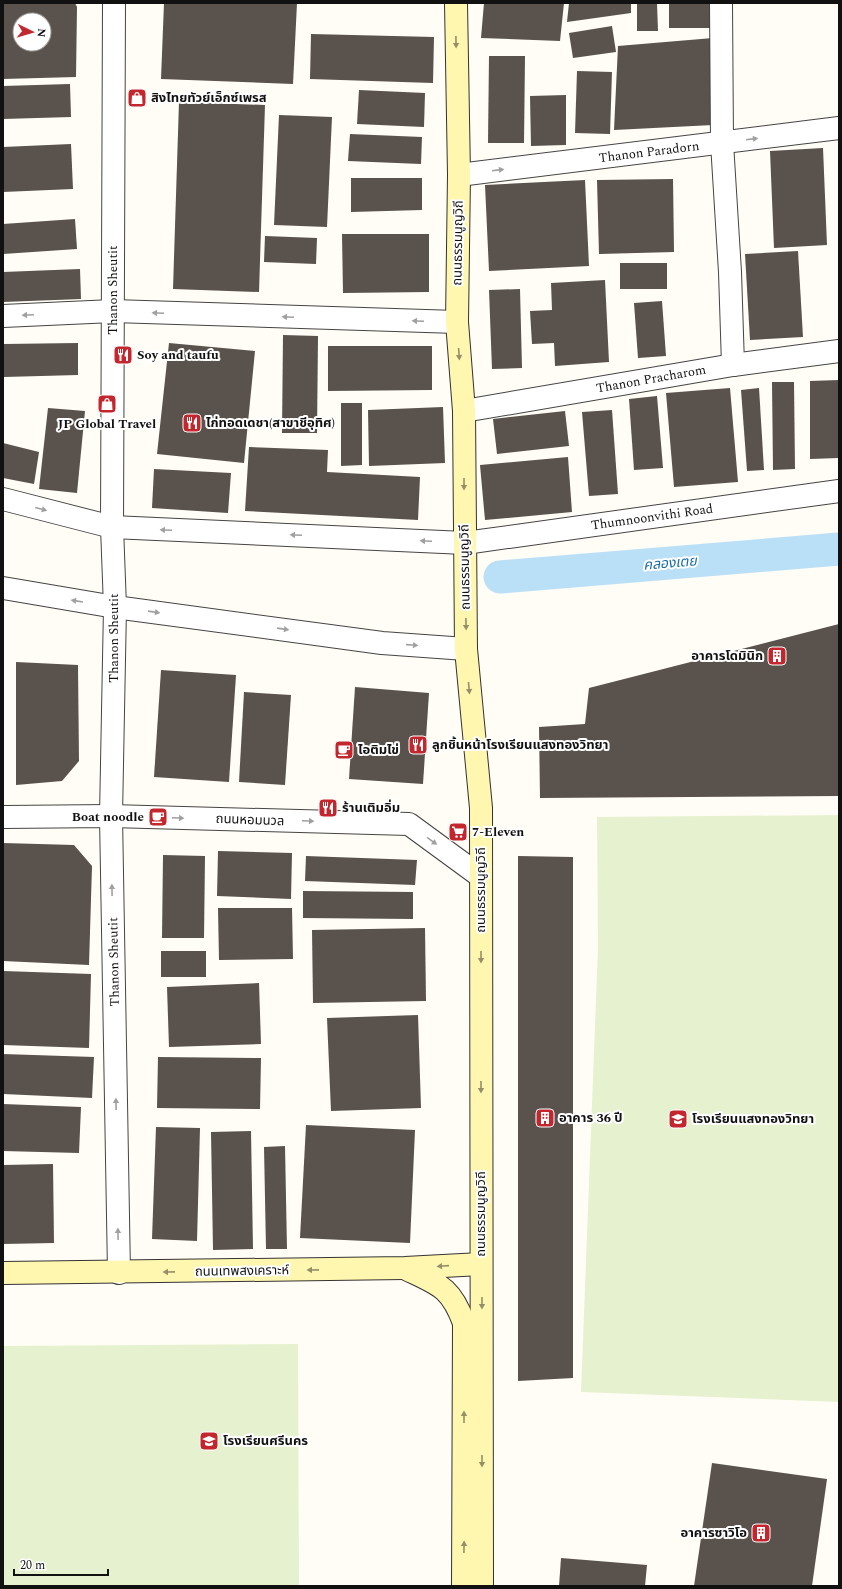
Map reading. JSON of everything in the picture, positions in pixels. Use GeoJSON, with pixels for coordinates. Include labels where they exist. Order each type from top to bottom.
{"type":"FeatureCollection","features":[{"type":"Feature","properties":{"kind":"street","name":"Thanon Sheutit"},"geometry":{"type":"LineString","coordinates":[[114,3],[112,527],[115,606],[111,816],[119,1272]]}},
{"type":"Feature","properties":{"kind":"street","name":"ถนนธรรมนูญวิถี"},"geometry":{"type":"LineString","coordinates":[[456,3],[459,175],[457,322],[464,411],[466,649],[481,808],[482,1586]]}},
{"type":"Feature","properties":{"kind":"street"},"geometry":{"type":"LineString","coordinates":[[721,3],[722,143],[730,272],[733,366]]}},
{"type":"Feature","properties":{"kind":"street","name":"Thanon Paradorn"},"geometry":{"type":"LineString","coordinates":[[459,175],[839,128]]}},
{"type":"Feature","properties":{"kind":"street"},"geometry":{"type":"LineString","coordinates":[[3,316],[113,311],[457,322]]}},
{"type":"Feature","properties":{"kind":"street","name":"Thanon Pracharom"},"geometry":{"type":"LineString","coordinates":[[464,411],[733,366],[839,351]]}},
{"type":"Feature","properties":{"kind":"street","name":"Thumnoonvithi Road"},"geometry":{"type":"LineString","coordinates":[[3,499],[112,527],[465,543],[839,492]]}},
{"type":"Feature","properties":{"kind":"street"},"geometry":{"type":"LineString","coordinates":[[3,588],[115,606],[382,643],[466,649]]}},
{"type":"Feature","properties":{"kind":"street","name":"ถนนหอมนวล"},"geometry":{"type":"LineString","coordinates":[[3,817],[111,816],[409,824],[480,876]]}},
{"type":"Feature","properties":{"kind":"street","name":"ถนนเทพสงเคราะห์"},"geometry":{"type":"LineString","coordinates":[[3,1273],[405,1268],[482,1264]]}},
{"type":"Feature","properties":{"kind":"street"},"geometry":{"type":"LineString","coordinates":[[405,1268],[436,1283],[450,1294],[458,1305],[464,1323],[463,1586]]}},
{"type":"Feature","properties":{"kind":"green space"},"geometry":{"type":"Polygon","coordinates":[[[839,815],[839,1402],[581,1392],[598,947],[597,817],[839,815]]]}},
{"type":"Feature","properties":{"kind":"green space"},"geometry":{"type":"Polygon","coordinates":[[[298,1344],[299,1586],[3,1586],[3,1346],[298,1344]]]}},
{"type":"Feature","properties":{"kind":"building"},"geometry":{"type":"Polygon","coordinates":[[[3,3],[75,3],[77,7],[76,77],[3,79],[3,3]]]}},
{"type":"Feature","properties":{"kind":"building"},"geometry":{"type":"Polygon","coordinates":[[[164,3],[297,3],[293,84],[161,79],[164,3]]]}},
{"type":"Feature","properties":{"kind":"building"},"geometry":{"type":"Polygon","coordinates":[[[484,3],[564,3],[560,41],[481,38],[484,3]]]}},
{"type":"Feature","properties":{"kind":"building"},"geometry":{"type":"Polygon","coordinates":[[[569,3],[631,3],[631,13],[567,22],[569,3]]]}},
{"type":"Feature","properties":{"kind":"building"},"geometry":{"type":"Polygon","coordinates":[[[637,3],[657,3],[658,31],[637,31],[637,3]]]}},
{"type":"Feature","properties":{"kind":"building"},"geometry":{"type":"Polygon","coordinates":[[[669,3],[712,3],[712,28],[669,28],[669,3]]]}},
{"type":"Feature","properties":{"kind":"building"},"geometry":{"type":"Polygon","coordinates":[[[612,26],[616,52],[573,58],[569,33],[612,26]]]}},
{"type":"Feature","properties":{"kind":"building"},"geometry":{"type":"Polygon","coordinates":[[[311,34],[434,37],[433,83],[310,79],[311,34]]]}},
{"type":"Feature","properties":{"kind":"building"},"geometry":{"type":"Polygon","coordinates":[[[713,38],[713,125],[614,130],[618,46],[713,38]]]}},
{"type":"Feature","properties":{"kind":"building"},"geometry":{"type":"Polygon","coordinates":[[[489,56],[525,56],[524,143],[488,143],[489,56]]]}},
{"type":"Feature","properties":{"kind":"building"},"geometry":{"type":"Polygon","coordinates":[[[577,71],[612,72],[610,134],[575,133],[577,71]]]}},
{"type":"Feature","properties":{"kind":"building"},"geometry":{"type":"Polygon","coordinates":[[[70,84],[71,117],[3,119],[3,86],[70,84]]]}},
{"type":"Feature","properties":{"kind":"building"},"geometry":{"type":"Polygon","coordinates":[[[359,90],[425,93],[424,127],[357,124],[359,90]]]}},
{"type":"Feature","properties":{"kind":"building"},"geometry":{"type":"Polygon","coordinates":[[[566,95],[566,145],[531,146],[530,96],[566,95]]]}},
{"type":"Feature","properties":{"kind":"building"},"geometry":{"type":"Polygon","coordinates":[[[179,102],[265,105],[259,292],[173,289],[179,102]]]}},
{"type":"Feature","properties":{"kind":"building"},"geometry":{"type":"Polygon","coordinates":[[[279,115],[332,117],[327,227],[274,225],[279,115]]]}},
{"type":"Feature","properties":{"kind":"building"},"geometry":{"type":"Polygon","coordinates":[[[350,134],[422,137],[421,164],[348,161],[350,134]]]}},
{"type":"Feature","properties":{"kind":"building"},"geometry":{"type":"Polygon","coordinates":[[[71,144],[73,189],[3,192],[3,147],[71,144]]]}},
{"type":"Feature","properties":{"kind":"building"},"geometry":{"type":"Polygon","coordinates":[[[823,148],[827,245],[774,248],[770,151],[823,148]]]}},
{"type":"Feature","properties":{"kind":"building"},"geometry":{"type":"Polygon","coordinates":[[[351,178],[422,178],[422,210],[351,212],[351,178]]]}},
{"type":"Feature","properties":{"kind":"building"},"geometry":{"type":"Polygon","coordinates":[[[673,179],[674,252],[599,254],[597,180],[673,179]]]}},
{"type":"Feature","properties":{"kind":"building"},"geometry":{"type":"Polygon","coordinates":[[[585,180],[589,266],[489,271],[485,185],[585,180]]]}},
{"type":"Feature","properties":{"kind":"building"},"geometry":{"type":"Polygon","coordinates":[[[75,219],[77,249],[3,254],[3,224],[75,219]]]}},
{"type":"Feature","properties":{"kind":"building"},"geometry":{"type":"Polygon","coordinates":[[[342,234],[429,234],[429,292],[343,293],[342,234]]]}},
{"type":"Feature","properties":{"kind":"building"},"geometry":{"type":"Polygon","coordinates":[[[265,236],[317,238],[316,264],[264,262],[265,236]]]}},
{"type":"Feature","properties":{"kind":"building"},"geometry":{"type":"Polygon","coordinates":[[[798,251],[803,337],[750,340],[745,254],[798,251]]]}},
{"type":"Feature","properties":{"kind":"building"},"geometry":{"type":"Polygon","coordinates":[[[620,263],[667,263],[667,289],[620,289],[620,263]]]}},
{"type":"Feature","properties":{"kind":"building"},"geometry":{"type":"Polygon","coordinates":[[[80,269],[81,299],[3,302],[3,272],[80,269]]]}},
{"type":"Feature","properties":{"kind":"building"},"geometry":{"type":"Polygon","coordinates":[[[605,280],[609,362],[555,366],[554,343],[532,344],[530,311],[552,310],[551,283],[605,280]]]}},
{"type":"Feature","properties":{"kind":"building"},"geometry":{"type":"Polygon","coordinates":[[[520,289],[522,368],[492,369],[489,290],[520,289]]]}},
{"type":"Feature","properties":{"kind":"building"},"geometry":{"type":"Polygon","coordinates":[[[662,301],[666,356],[638,358],[634,303],[662,301]]]}},
{"type":"Feature","properties":{"kind":"building"},"geometry":{"type":"Polygon","coordinates":[[[283,335],[318,336],[317,433],[282,433],[283,335]]]}},
{"type":"Feature","properties":{"kind":"building"},"geometry":{"type":"Polygon","coordinates":[[[78,343],[78,375],[4,377],[4,344],[78,343]]]}},
{"type":"Feature","properties":{"kind":"building"},"geometry":{"type":"Polygon","coordinates":[[[169,343],[255,351],[244,463],[157,454],[169,343]]]}},
{"type":"Feature","properties":{"kind":"building"},"geometry":{"type":"Polygon","coordinates":[[[328,346],[432,346],[432,390],[328,391],[328,346]]]}},
{"type":"Feature","properties":{"kind":"building"},"geometry":{"type":"Polygon","coordinates":[[[839,380],[839,458],[810,459],[810,381],[839,380]]]}},
{"type":"Feature","properties":{"kind":"building"},"geometry":{"type":"Polygon","coordinates":[[[772,382],[794,382],[795,469],[773,470],[772,382]]]}},
{"type":"Feature","properties":{"kind":"building"},"geometry":{"type":"Polygon","coordinates":[[[730,388],[738,482],[674,487],[666,393],[730,388]]]}},
{"type":"Feature","properties":{"kind":"building"},"geometry":{"type":"Polygon","coordinates":[[[759,388],[764,470],[747,471],[741,390],[759,388]]]}},
{"type":"Feature","properties":{"kind":"building"},"geometry":{"type":"Polygon","coordinates":[[[657,396],[663,468],[634,470],[629,399],[657,396]]]}},
{"type":"Feature","properties":{"kind":"building"},"geometry":{"type":"Polygon","coordinates":[[[341,403],[362,403],[362,465],[341,466],[341,403]]]}},
{"type":"Feature","properties":{"kind":"building"},"geometry":{"type":"Polygon","coordinates":[[[443,407],[445,463],[369,466],[368,410],[443,407]]]}},
{"type":"Feature","properties":{"kind":"building"},"geometry":{"type":"Polygon","coordinates":[[[48,408],[85,411],[77,493],[39,489],[48,408]]]}},
{"type":"Feature","properties":{"kind":"building"},"geometry":{"type":"Polygon","coordinates":[[[612,410],[618,494],[589,496],[582,412],[612,410]]]}},
{"type":"Feature","properties":{"kind":"building"},"geometry":{"type":"Polygon","coordinates":[[[565,411],[569,446],[497,454],[493,419],[565,411]]]}},
{"type":"Feature","properties":{"kind":"building"},"geometry":{"type":"Polygon","coordinates":[[[3,443],[39,452],[34,484],[3,478],[3,443]]]}},
{"type":"Feature","properties":{"kind":"building"},"geometry":{"type":"Polygon","coordinates":[[[249,447],[328,450],[327,472],[420,477],[418,520],[245,511],[249,447]]]}},
{"type":"Feature","properties":{"kind":"building"},"geometry":{"type":"Polygon","coordinates":[[[568,457],[572,512],[485,520],[480,465],[568,457]]]}},
{"type":"Feature","properties":{"kind":"building"},"geometry":{"type":"Polygon","coordinates":[[[154,469],[231,473],[228,513],[152,508],[154,469]]]}},
{"type":"Feature","properties":{"kind":"building"},"geometry":{"type":"Polygon","coordinates":[[[839,624],[839,796],[540,798],[539,727],[585,724],[589,688],[839,624]]]}},
{"type":"Feature","properties":{"kind":"building"},"geometry":{"type":"Polygon","coordinates":[[[16,662],[78,665],[79,761],[62,781],[16,785],[16,662]]]}},
{"type":"Feature","properties":{"kind":"building"},"geometry":{"type":"Polygon","coordinates":[[[161,670],[236,675],[229,782],[154,777],[161,670]]]}},
{"type":"Feature","properties":{"kind":"building"},"geometry":{"type":"Polygon","coordinates":[[[355,687],[429,693],[423,784],[349,779],[355,687]]]}},
{"type":"Feature","properties":{"kind":"building"},"geometry":{"type":"Polygon","coordinates":[[[244,692],[291,695],[285,785],[239,782],[244,692]]]}},
{"type":"Feature","properties":{"kind":"building"},"geometry":{"type":"Polygon","coordinates":[[[3,843],[74,845],[92,866],[89,965],[3,961],[3,843]]]}},
{"type":"Feature","properties":{"kind":"building"},"geometry":{"type":"Polygon","coordinates":[[[218,851],[292,853],[291,899],[217,896],[218,851]]]}},
{"type":"Feature","properties":{"kind":"building"},"geometry":{"type":"Polygon","coordinates":[[[163,855],[205,856],[204,938],[162,938],[163,855]]]}},
{"type":"Feature","properties":{"kind":"building"},"geometry":{"type":"Polygon","coordinates":[[[306,856],[417,860],[415,885],[305,881],[306,856]]]}},
{"type":"Feature","properties":{"kind":"building","name":"อาคาร 36 ปี"},"geometry":{"type":"Polygon","coordinates":[[[518,856],[573,857],[573,1378],[518,1381],[518,856]]]}},
{"type":"Feature","properties":{"kind":"building"},"geometry":{"type":"Polygon","coordinates":[[[303,891],[413,892],[413,919],[303,918],[303,891]]]}},
{"type":"Feature","properties":{"kind":"building"},"geometry":{"type":"Polygon","coordinates":[[[218,908],[292,908],[293,959],[219,960],[218,908]]]}},
{"type":"Feature","properties":{"kind":"building"},"geometry":{"type":"Polygon","coordinates":[[[425,928],[426,1001],[313,1003],[312,930],[425,928]]]}},
{"type":"Feature","properties":{"kind":"building"},"geometry":{"type":"Polygon","coordinates":[[[161,951],[206,951],[206,977],[161,977],[161,951]]]}},
{"type":"Feature","properties":{"kind":"building"},"geometry":{"type":"Polygon","coordinates":[[[3,971],[91,974],[89,1048],[3,1045],[3,971]]]}},
{"type":"Feature","properties":{"kind":"building"},"geometry":{"type":"Polygon","coordinates":[[[259,983],[261,1044],[169,1047],[167,987],[259,983]]]}},
{"type":"Feature","properties":{"kind":"building"},"geometry":{"type":"Polygon","coordinates":[[[418,1015],[421,1108],[331,1111],[327,1018],[418,1015]]]}},
{"type":"Feature","properties":{"kind":"building"},"geometry":{"type":"Polygon","coordinates":[[[3,1054],[94,1057],[92,1098],[3,1094],[3,1054]]]}},
{"type":"Feature","properties":{"kind":"building"},"geometry":{"type":"Polygon","coordinates":[[[158,1057],[261,1058],[260,1109],[157,1108],[158,1057]]]}},
{"type":"Feature","properties":{"kind":"building"},"geometry":{"type":"Polygon","coordinates":[[[3,1104],[81,1107],[79,1153],[3,1151],[3,1104]]]}},
{"type":"Feature","properties":{"kind":"building"},"geometry":{"type":"Polygon","coordinates":[[[306,1125],[415,1130],[410,1243],[300,1238],[306,1125]]]}},
{"type":"Feature","properties":{"kind":"building"},"geometry":{"type":"Polygon","coordinates":[[[156,1127],[200,1128],[197,1241],[152,1239],[156,1127]]]}},
{"type":"Feature","properties":{"kind":"building"},"geometry":{"type":"Polygon","coordinates":[[[251,1131],[253,1249],[213,1250],[211,1132],[251,1131]]]}},
{"type":"Feature","properties":{"kind":"building"},"geometry":{"type":"Polygon","coordinates":[[[285,1146],[287,1249],[266,1249],[264,1147],[285,1146]]]}},
{"type":"Feature","properties":{"kind":"building"},"geometry":{"type":"Polygon","coordinates":[[[53,1164],[54,1243],[3,1244],[3,1165],[53,1164]]]}},
{"type":"Feature","properties":{"kind":"building","name":"อาคารซาวิโอ"},"geometry":{"type":"Polygon","coordinates":[[[712,1463],[827,1479],[812,1586],[694,1586],[712,1463]]]}},
{"type":"Feature","properties":{"kind":"building"},"geometry":{"type":"Polygon","coordinates":[[[561,1558],[647,1565],[645,1586],[559,1586],[561,1558]]]}},
{"type":"Feature","properties":{"kind":"waterway","name":"คลองเตย"},"geometry":{"type":"LineString","coordinates":[[500,577],[839,549]]}},
{"type":"Feature","properties":{"kind":"place","name":"สิงไทยทัวย์เอ็กซ์เพรส"},"geometry":{"type":"Point","coordinates":[137,98]}},
{"type":"Feature","properties":{"kind":"place","name":"Soy and taufu"},"geometry":{"type":"Point","coordinates":[123,355]}},
{"type":"Feature","properties":{"kind":"place","name":"JP Global Travel"},"geometry":{"type":"Point","coordinates":[107,404]}},
{"type":"Feature","properties":{"kind":"place","name":"ไก่ทอดเดชา(สาขาชีอุทิศ)"},"geometry":{"type":"Point","coordinates":[192,423]}},
{"type":"Feature","properties":{"kind":"place","name":"อาคารโดมินิก"},"geometry":{"type":"Point","coordinates":[777,656]}},
{"type":"Feature","properties":{"kind":"place","name":"ลูกชิ้นหน้าโรงเรียนแสงทองวิทยา"},"geometry":{"type":"Point","coordinates":[418,745]}},
{"type":"Feature","properties":{"kind":"place","name":"ไอติมไข่"},"geometry":{"type":"Point","coordinates":[344,750]}},
{"type":"Feature","properties":{"kind":"place","name":"ร้านเติมอิ่ม"},"geometry":{"type":"Point","coordinates":[328,808]}},
{"type":"Feature","properties":{"kind":"place","name":"Boat noodle"},"geometry":{"type":"Point","coordinates":[158,817]}},
{"type":"Feature","properties":{"kind":"place","name":"7-Eleven"},"geometry":{"type":"Point","coordinates":[458,832]}},
{"type":"Feature","properties":{"kind":"place","name":"อาคาร 36 ปี"},"geometry":{"type":"Point","coordinates":[545,1118]}},
{"type":"Feature","properties":{"kind":"place","name":"โรงเรียนแสงทองวิทยา"},"geometry":{"type":"Point","coordinates":[678,1119]}},
{"type":"Feature","properties":{"kind":"place","name":"โรงเรียนศรีนคร"},"geometry":{"type":"Point","coordinates":[209,1441]}},
{"type":"Feature","properties":{"kind":"place","name":"อาคารซาวิโอ"},"geometry":{"type":"Point","coordinates":[761,1533]}}]}
